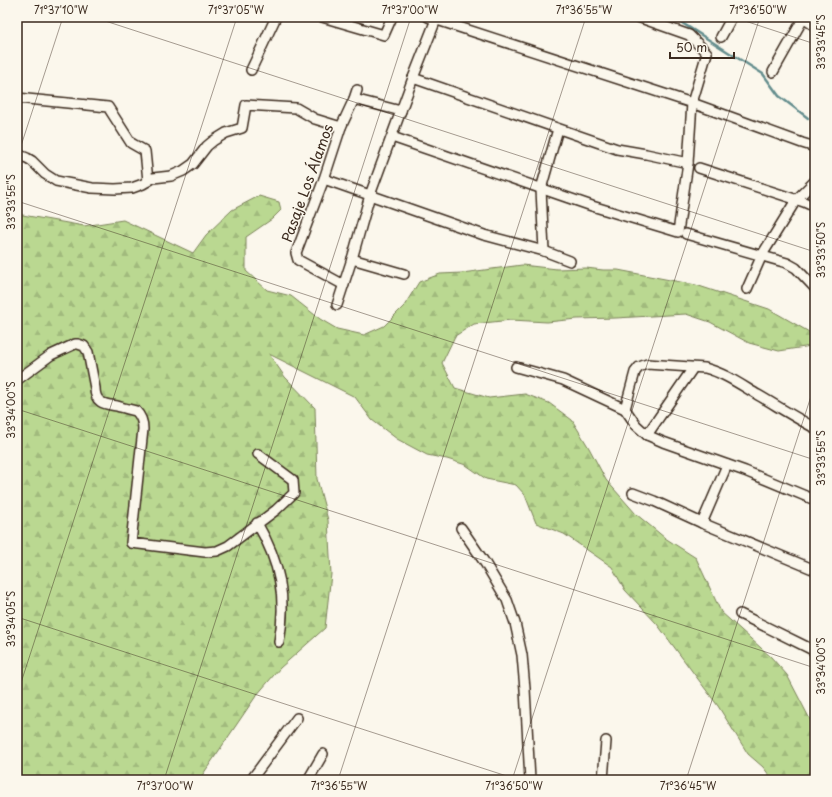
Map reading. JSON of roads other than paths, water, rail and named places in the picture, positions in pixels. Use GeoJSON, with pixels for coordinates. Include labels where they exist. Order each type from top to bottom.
{"type":"FeatureCollection","features":[{"type":"Feature","properties":{"kind":"street"},"geometry":{"type":"LineString","coordinates":[[251,70],[276,17]]}},
{"type":"Feature","properties":{"kind":"street"},"geometry":{"type":"LineString","coordinates":[[322,17],[384,35],[392,17]]}},
{"type":"Feature","properties":{"kind":"street"},"geometry":{"type":"LineString","coordinates":[[392,137],[592,206],[678,232],[688,163],[692,103],[707,54],[689,35],[638,17]]}},
{"type":"Feature","properties":{"kind":"street"},"geometry":{"type":"LineString","coordinates":[[721,38],[732,17]]}},
{"type":"Feature","properties":{"kind":"street"},"geometry":{"type":"LineString","coordinates":[[337,305],[370,195],[434,18],[692,103],[815,147]]}},
{"type":"Feature","properties":{"kind":"street"},"geometry":{"type":"LineString","coordinates":[[773,72],[802,18],[815,26]]}},
{"type":"Feature","properties":{"kind":"street"},"geometry":{"type":"LineString","coordinates":[[413,78],[618,149],[688,163]]}},
{"type":"Feature","properties":{"kind":"street","name":"Pasaje Los Álamos"},"geometry":{"type":"LineString","coordinates":[[344,285],[298,260],[296,253],[324,179],[341,127],[357,90]]}},
{"type":"Feature","properties":{"kind":"street"},"geometry":{"type":"LineString","coordinates":[[17,98],[108,107],[130,143],[144,151],[148,181]]}},
{"type":"Feature","properties":{"kind":"street"},"geometry":{"type":"LineString","coordinates":[[354,99],[401,111]]}},
{"type":"Feature","properties":{"kind":"street"},"geometry":{"type":"LineString","coordinates":[[17,154],[32,161],[50,178],[63,182],[92,188],[132,188],[138,187],[158,177],[174,175],[183,171],[193,164],[206,146],[212,141],[226,133],[242,128],[246,104],[296,108],[315,119],[341,127]]}},
{"type":"Feature","properties":{"kind":"street"},"geometry":{"type":"LineString","coordinates":[[544,251],[541,189],[558,129]]}},
{"type":"Feature","properties":{"kind":"street"},"geometry":{"type":"LineString","coordinates":[[699,168],[804,202],[815,207]]}},
{"type":"Feature","properties":{"kind":"street"},"geometry":{"type":"LineString","coordinates":[[324,179],[484,235],[544,251],[570,261]]}},
{"type":"Feature","properties":{"kind":"street"},"geometry":{"type":"LineString","coordinates":[[747,289],[762,255],[796,200],[815,181]]}},
{"type":"Feature","properties":{"kind":"street"},"geometry":{"type":"LineString","coordinates":[[686,234],[782,260],[792,266],[815,288]]}},
{"type":"Feature","properties":{"kind":"street"},"geometry":{"type":"LineString","coordinates":[[352,259],[404,274]]}},
{"type":"Feature","properties":{"kind":"street"},"geometry":{"type":"LineString","coordinates":[[17,380],[51,355],[78,344],[84,346],[88,352],[95,392],[98,399],[104,404],[136,411],[142,420],[143,429],[131,544],[205,552],[217,551],[228,546],[276,510],[294,493],[293,480],[258,454]]}},
{"type":"Feature","properties":{"kind":"street"},"geometry":{"type":"LineString","coordinates":[[625,409],[635,372],[640,367],[647,364],[705,368],[729,378],[815,428]]}},
{"type":"Feature","properties":{"kind":"street"},"geometry":{"type":"LineString","coordinates":[[516,367],[563,380],[625,409],[636,425],[647,435],[815,500]]}},
{"type":"Feature","properties":{"kind":"street"},"geometry":{"type":"LineString","coordinates":[[647,435],[693,368]]}},
{"type":"Feature","properties":{"kind":"street"},"geometry":{"type":"LineString","coordinates":[[702,523],[727,465]]}},
{"type":"Feature","properties":{"kind":"street"},"geometry":{"type":"LineString","coordinates":[[634,493],[654,500],[702,523],[815,570]]}},
{"type":"Feature","properties":{"kind":"street"},"geometry":{"type":"LineString","coordinates":[[257,523],[271,549],[279,577],[283,604],[279,642]]}},
{"type":"Feature","properties":{"kind":"street"},"geometry":{"type":"LineString","coordinates":[[461,528],[485,562],[507,600],[515,623],[522,655],[530,780]]}},
{"type":"Feature","properties":{"kind":"street"},"geometry":{"type":"LineString","coordinates":[[740,614],[815,651]]}},
{"type":"Feature","properties":{"kind":"street"},"geometry":{"type":"LineString","coordinates":[[251,780],[297,718]]}},
{"type":"Feature","properties":{"kind":"street"},"geometry":{"type":"LineString","coordinates":[[603,780],[606,741]]}},
{"type":"Feature","properties":{"kind":"street"},"geometry":{"type":"LineString","coordinates":[[308,780],[323,754]]}},
{"type":"Feature","properties":{"kind":"waterway"},"geometry":{"type":"LineString","coordinates":[[666,17],[679,21],[763,74],[779,96],[808,118]]}}]}
